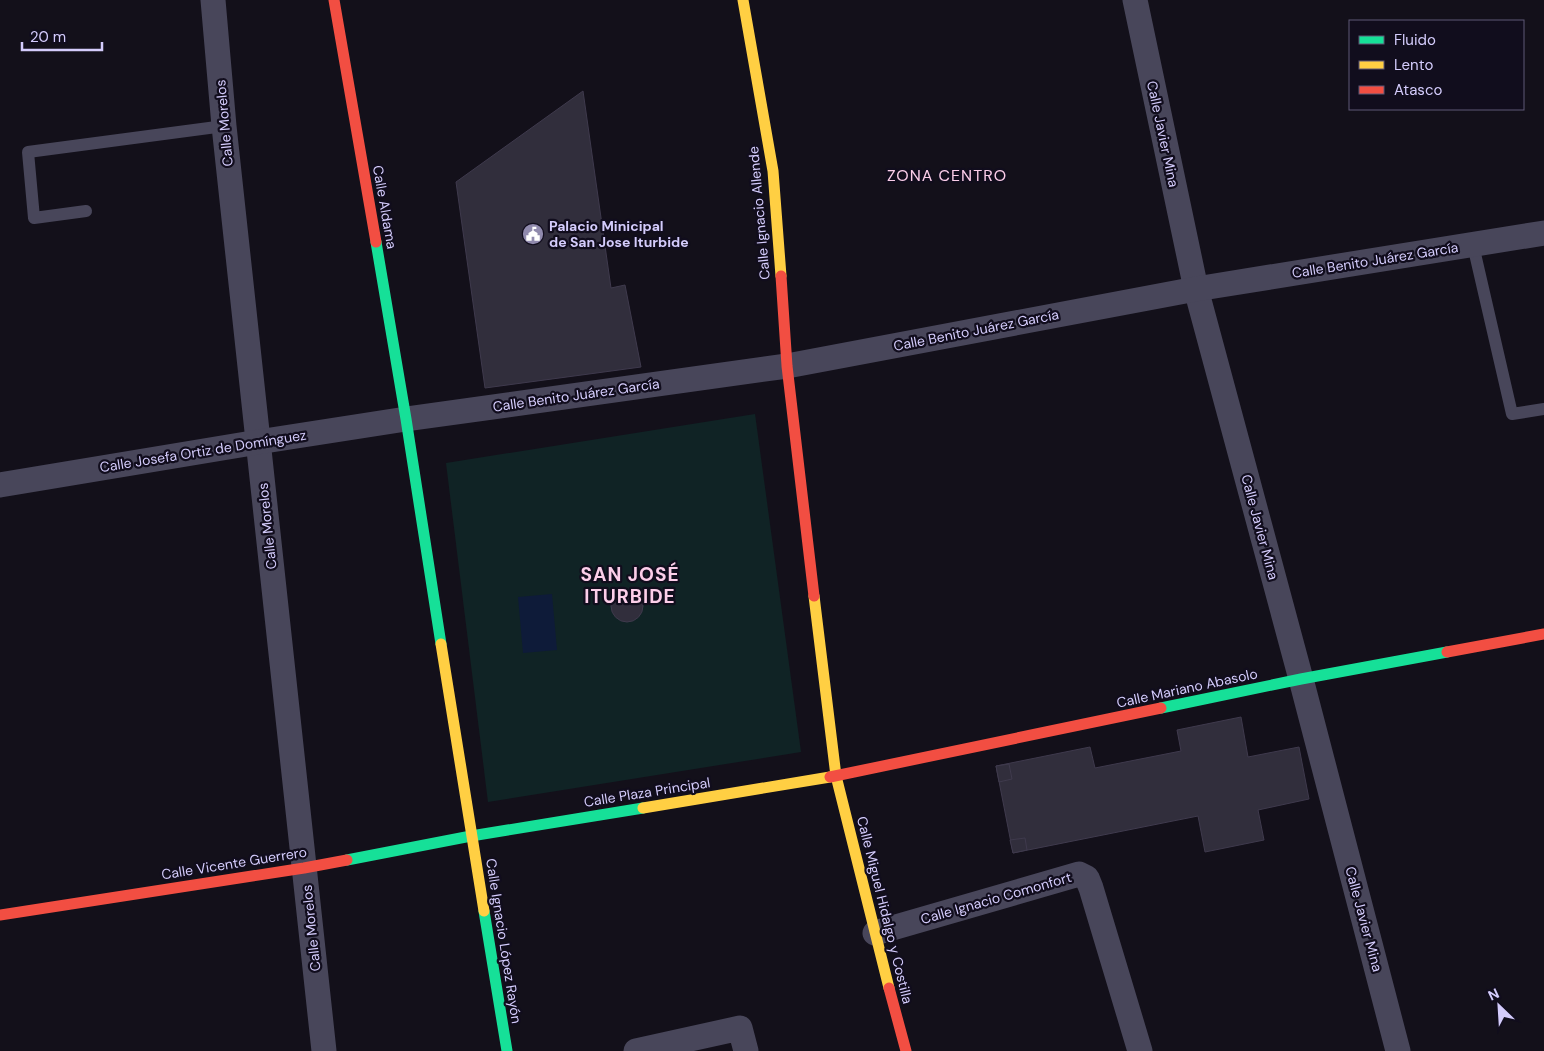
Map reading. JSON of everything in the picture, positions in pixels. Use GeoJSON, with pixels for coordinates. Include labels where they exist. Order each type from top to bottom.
{"type":"FeatureCollection","features":[{"type":"Feature","properties":{"kind":"street","name":"Calle Morelos"},"geometry":{"type":"LineString","coordinates":[[214,0],[224,126],[324,1051]]}},
{"type":"Feature","properties":{"kind":"street","name":"Calle Aldama"},"geometry":{"type":"LineString","coordinates":[[334,0],[406,419]]}},
{"type":"Feature","properties":{"kind":"street","name":"Calle Ignacio Allende"},"geometry":{"type":"LineString","coordinates":[[743,0],[773,171],[787,366]]}},
{"type":"Feature","properties":{"kind":"street","name":"Calle Javier Mina"},"geometry":{"type":"LineString","coordinates":[[1135,0],[1196,289],[1302,679],[1398,1051]]}},
{"type":"Feature","properties":{"kind":"street","name":"Calle Benito Juárez García"},"geometry":{"type":"LineString","coordinates":[[406,419],[787,366],[1196,289],[1544,233]]}},
{"type":"Feature","properties":{"kind":"street"},"geometry":{"type":"LineString","coordinates":[[787,366],[836,776]]}},
{"type":"Feature","properties":{"kind":"street","name":"Calle Josefa Ortiz de Domínguez"},"geometry":{"type":"LineString","coordinates":[[0,485],[406,419]]}},
{"type":"Feature","properties":{"kind":"street"},"geometry":{"type":"LineString","coordinates":[[406,419],[471,836]]}},
{"type":"Feature","properties":{"kind":"street","name":"Calle Mariano Abasolo"},"geometry":{"type":"LineString","coordinates":[[836,776],[1302,679],[1544,634]]}},
{"type":"Feature","properties":{"kind":"street","name":"Calle Plaza Principal"},"geometry":{"type":"LineString","coordinates":[[471,836],[836,776]]}},
{"type":"Feature","properties":{"kind":"street","name":"Calle Miguel Hidalgo y Costilla"},"geometry":{"type":"LineString","coordinates":[[836,776],[906,1051]]}},
{"type":"Feature","properties":{"kind":"street","name":"Calle Vicente Guerrero"},"geometry":{"type":"LineString","coordinates":[[0,915],[304,868],[471,836]]}},
{"type":"Feature","properties":{"kind":"street","name":"Calle Ignacio López Rayón"},"geometry":{"type":"LineString","coordinates":[[471,836],[507,1051]]}},
{"type":"Feature","properties":{"kind":"street","name":"Calle Ignacio Comonfort"},"geometry":{"type":"LineString","coordinates":[[875,933],[1079,874],[1087,878],[1091,888],[1140,1051]]}},
{"type":"Feature","properties":{"kind":"street"},"geometry":{"type":"LineString","coordinates":[[636,1051],[740,1028],[746,1051]]}},
{"type":"Feature","properties":{"kind":"lane"},"geometry":{"type":"LineString","coordinates":[[86,211],[34,218],[28,152],[224,126]]}},
{"type":"Feature","properties":{"kind":"lane"},"geometry":{"type":"LineString","coordinates":[[1473,245],[1512,414],[1544,409]]}},
{"type":"Feature","properties":{"kind":"green space"},"geometry":{"type":"Polygon","coordinates":[[[755,414],[801,752],[488,802],[446,463],[755,414]]]}},
{"type":"Feature","properties":{"kind":"water"},"geometry":{"type":"Polygon","coordinates":[[[552,594],[557,650],[523,653],[518,597],[552,594]]]}},
{"type":"Feature","properties":{"kind":"building","name":"Palacio Minicipal de San Jose Iturbide"},"geometry":{"type":"Polygon","coordinates":[[[583,91],[611,288],[625,285],[641,367],[485,388],[456,182],[583,91]]]}},
{"type":"Feature","properties":{"kind":"building"},"geometry":{"type":"Polygon","coordinates":[[[627,590],[638,595],[643,606],[638,617],[627,622],[616,617],[611,606],[616,595],[627,590]]]}},
{"type":"Feature","properties":{"kind":"building"},"geometry":{"type":"Polygon","coordinates":[[[1241,717],[1248,757],[1299,747],[1309,799],[1258,810],[1264,840],[1205,852],[1198,816],[1013,853],[996,766],[1090,747],[1095,768],[1181,751],[1177,730],[1241,717]]]}},
{"type":"Feature","properties":{"kind":"building"},"geometry":{"type":"Polygon","coordinates":[[[1009,764],[1012,779],[999,782],[996,766],[1009,764]]]}},
{"type":"Feature","properties":{"kind":"building"},"geometry":{"type":"Polygon","coordinates":[[[1025,838],[1027,850],[1013,853],[1010,840],[1025,838]]]}},
{"type":"Feature","properties":{"kind":"traffic: fast"},"geometry":{"type":"LineString","coordinates":[[376,242],[441,644]]}},
{"type":"Feature","properties":{"kind":"traffic: fast"},"geometry":{"type":"LineString","coordinates":[[1161,708],[1301,679],[1447,652]]}},
{"type":"Feature","properties":{"kind":"traffic: fast"},"geometry":{"type":"LineString","coordinates":[[347,860],[471,836],[643,808]]}},
{"type":"Feature","properties":{"kind":"traffic: fast"},"geometry":{"type":"LineString","coordinates":[[484,911],[507,1051]]}},
{"type":"Feature","properties":{"kind":"traffic: slow"},"geometry":{"type":"LineString","coordinates":[[743,0],[773,171],[781,276]]}},
{"type":"Feature","properties":{"kind":"traffic: slow"},"geometry":{"type":"LineString","coordinates":[[814,596],[836,776],[889,988]]}},
{"type":"Feature","properties":{"kind":"traffic: slow"},"geometry":{"type":"LineString","coordinates":[[441,644],[484,911]]}},
{"type":"Feature","properties":{"kind":"traffic: slow"},"geometry":{"type":"LineString","coordinates":[[643,808],[830,777]]}},
{"type":"Feature","properties":{"kind":"traffic: jam"},"geometry":{"type":"LineString","coordinates":[[334,0],[376,242]]}},
{"type":"Feature","properties":{"kind":"traffic: jam"},"geometry":{"type":"LineString","coordinates":[[781,276],[787,366],[814,596]]}},
{"type":"Feature","properties":{"kind":"traffic: jam"},"geometry":{"type":"LineString","coordinates":[[1447,652],[1544,634]]}},
{"type":"Feature","properties":{"kind":"traffic: jam"},"geometry":{"type":"LineString","coordinates":[[830,777],[1161,708]]}},
{"type":"Feature","properties":{"kind":"traffic: jam"},"geometry":{"type":"LineString","coordinates":[[0,915],[347,860]]}},
{"type":"Feature","properties":{"kind":"traffic: jam"},"geometry":{"type":"LineString","coordinates":[[889,988],[906,1051]]}},
{"type":"Feature","properties":{"kind":"place","name":"Palacio Minicipal de San Jose Iturbide"},"geometry":{"type":"Point","coordinates":[533,234]}},
{"type":"Feature","properties":{"kind":"district","name":"ZONA CENTRO"},"geometry":{"type":"Point","coordinates":[947,175]}},
{"type":"Feature","properties":{"kind":"district","name":"SAN JOSÉ ITURBIDE"},"geometry":{"type":"Point","coordinates":[630,585]}}]}
